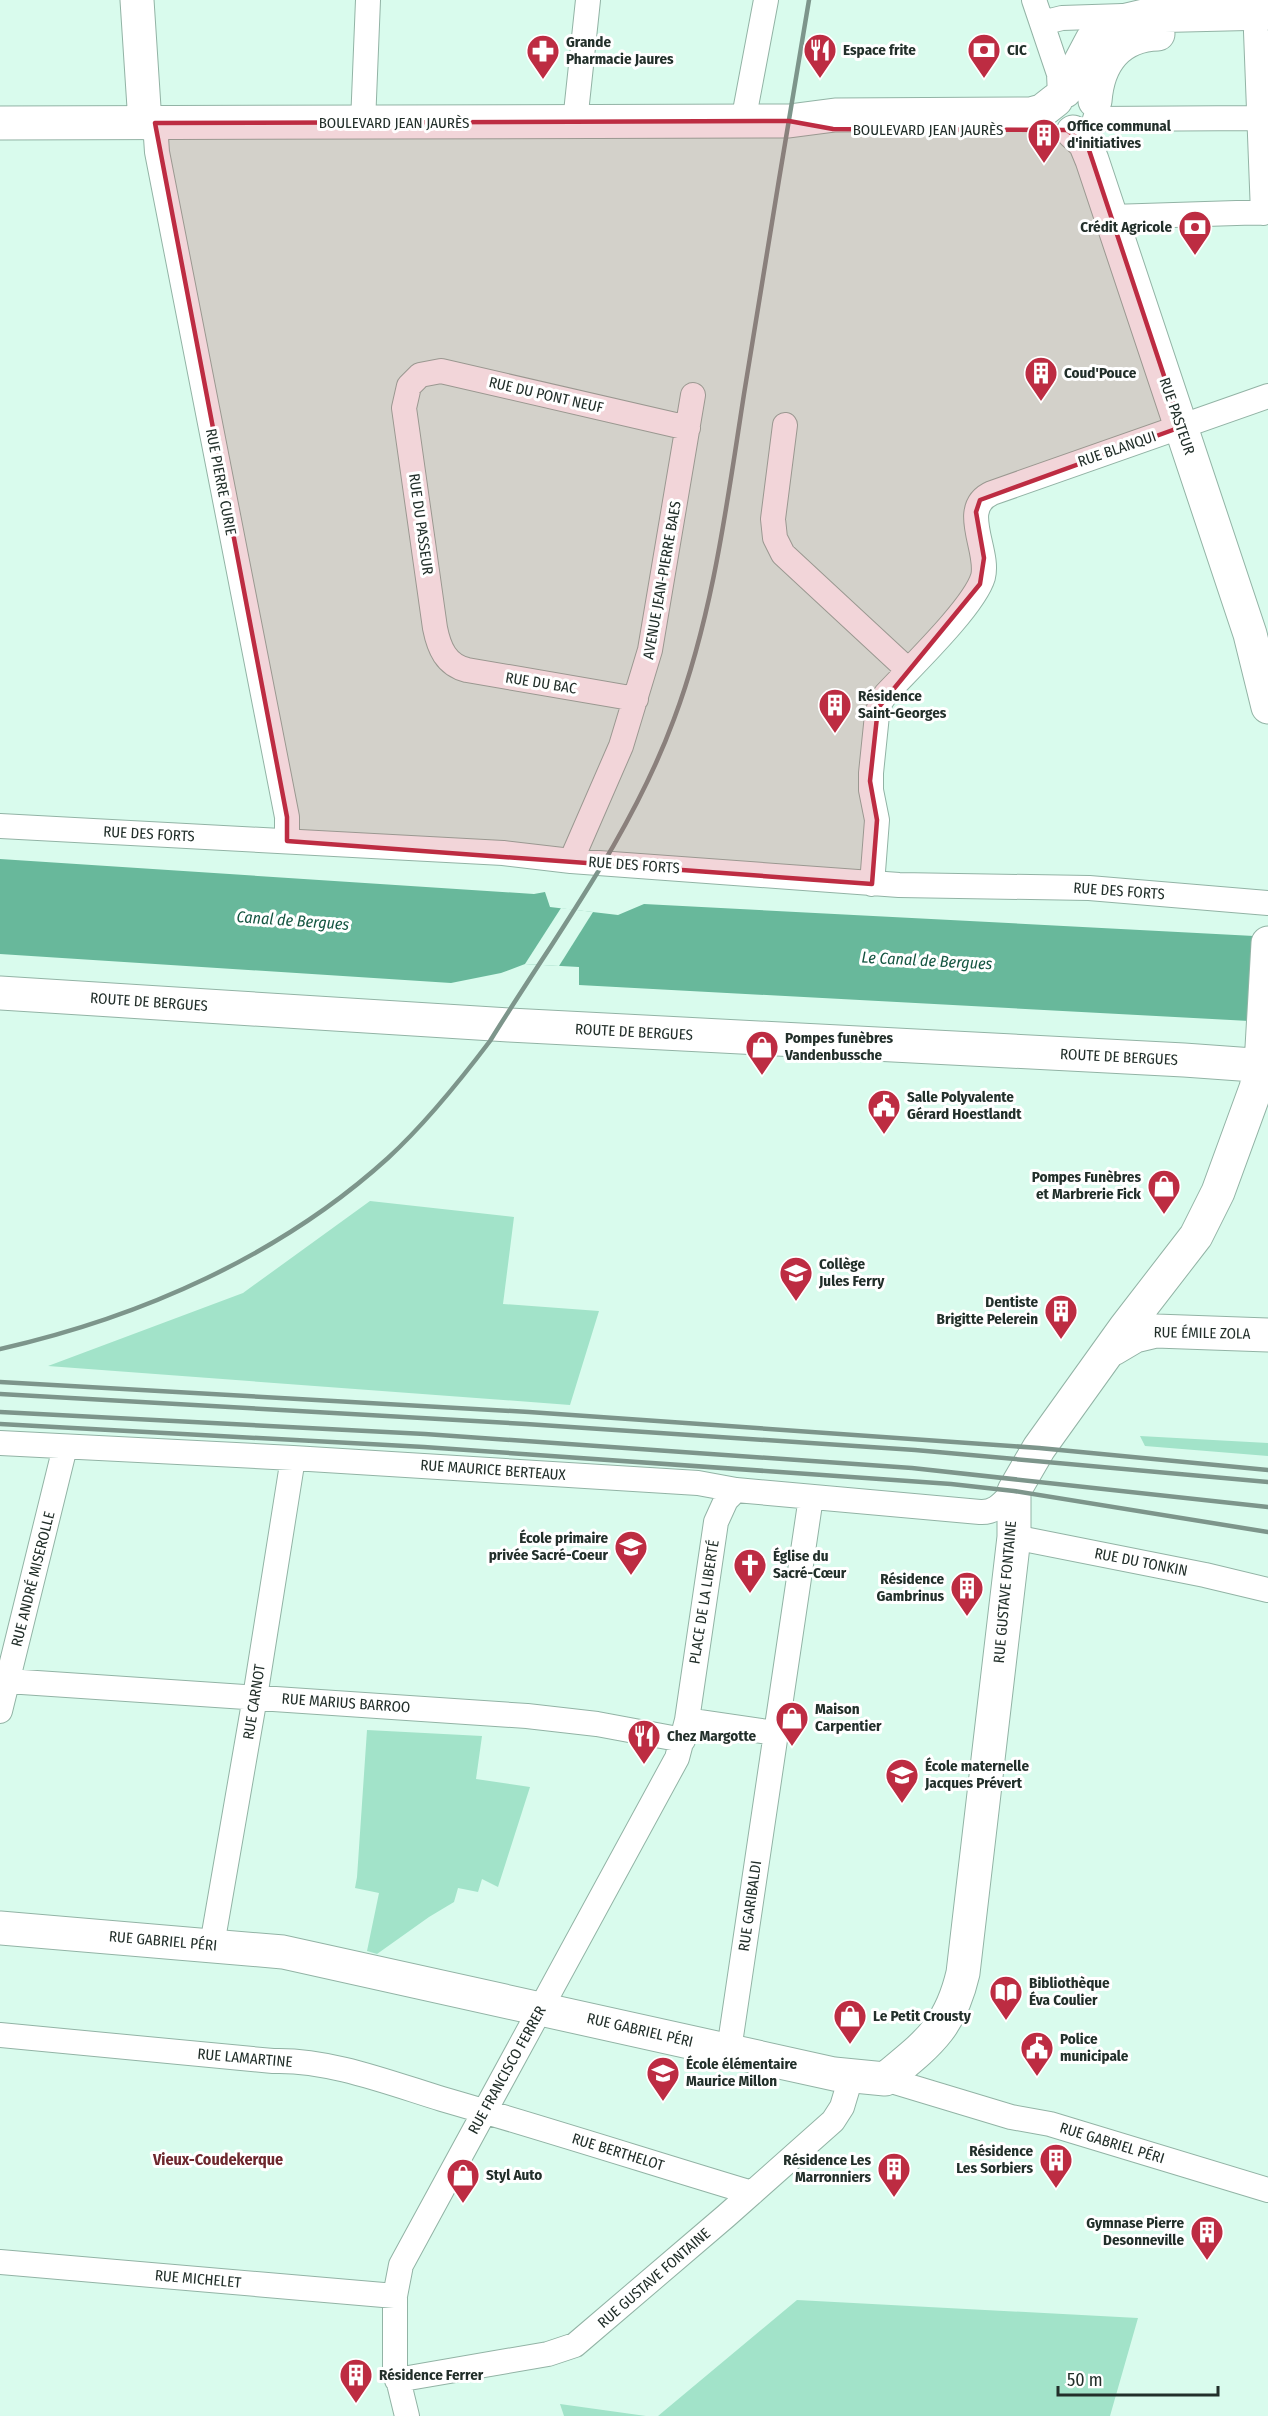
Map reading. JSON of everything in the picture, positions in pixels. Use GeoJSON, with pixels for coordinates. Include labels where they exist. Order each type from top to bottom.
{"type":"FeatureCollection","features":[{"type":"Feature","properties":{"kind":"street"},"geometry":{"type":"LineString","coordinates":[[137,0],[150,123]]}},
{"type":"Feature","properties":{"kind":"street"},"geometry":{"type":"LineString","coordinates":[[363,123],[368,0]]}},
{"type":"Feature","properties":{"kind":"street"},"geometry":{"type":"LineString","coordinates":[[575,122],[588,0]]}},
{"type":"Feature","properties":{"kind":"street"},"geometry":{"type":"LineString","coordinates":[[743,122],[765,0]]}},
{"type":"Feature","properties":{"kind":"street"},"geometry":{"type":"LineString","coordinates":[[1038,11],[1062,18],[1144,16],[1264,26]]}},
{"type":"Feature","properties":{"kind":"street"},"geometry":{"type":"LineString","coordinates":[[1038,11],[1060,78],[1060,95]]}},
{"type":"Feature","properties":{"kind":"street"},"geometry":{"type":"LineString","coordinates":[[1060,95],[1096,35],[1118,22],[1144,16]]}},
{"type":"Feature","properties":{"kind":"street"},"geometry":{"type":"LineString","coordinates":[[1110,217],[1265,212],[1259,118],[1264,26]]}},
{"type":"Feature","properties":{"kind":"street"},"geometry":{"type":"LineString","coordinates":[[1083,121],[1108,60],[1118,46],[1130,39],[1152,34],[1264,26]]}},
{"type":"Feature","properties":{"kind":"street"},"geometry":{"type":"LineString","coordinates":[[1060,95],[1073,88],[1082,89],[1090,94],[1083,121]]}},
{"type":"Feature","properties":{"kind":"street","name":"BOULEVARD JEAN JAURÈS"},"geometry":{"type":"LineString","coordinates":[[0,123],[789,121],[835,115],[1031,114],[1042,111],[1060,95]]}},
{"type":"Feature","properties":{"kind":"street"},"geometry":{"type":"LineString","coordinates":[[1083,121],[1259,118]]}},
{"type":"Feature","properties":{"kind":"street","name":"BOULEVARD JEAN JAURÈS"},"geometry":{"type":"LineString","coordinates":[[789,121],[810,127],[833,129],[1083,121]]}},
{"type":"Feature","properties":{"kind":"street","name":"RUE PASTEUR"},"geometry":{"type":"LineString","coordinates":[[1083,121],[1088,147],[1110,217],[1250,634],[1268,707]]}},
{"type":"Feature","properties":{"kind":"street","name":"RUE PIERRE CURIE"},"geometry":{"type":"LineString","coordinates":[[150,123],[287,817],[287,841]]}},
{"type":"Feature","properties":{"kind":"street","name":"RUE DU PONT NEUF"},"geometry":{"type":"LineString","coordinates":[[409,386],[420,375],[434,370],[441,371],[688,428]]}},
{"type":"Feature","properties":{"kind":"street","name":"RUE DU PASSEUR"},"geometry":{"type":"LineString","coordinates":[[409,386],[404,408],[434,617],[440,646],[448,660]]}},
{"type":"Feature","properties":{"kind":"street","name":"AVENUE JEAN-PIERRE BAES"},"geometry":{"type":"LineString","coordinates":[[571,861],[621,746],[657,621],[693,395]]}},
{"type":"Feature","properties":{"kind":"street","name":"RUE BLANQUI"},"geometry":{"type":"LineString","coordinates":[[908,670],[966,606],[980,584],[985,566],[976,512],[981,500],[992,493],[1268,396]]}},
{"type":"Feature","properties":{"kind":"street"},"geometry":{"type":"LineString","coordinates":[[785,425],[773,519],[773,529],[779,547],[800,571],[908,670],[881,701],[877,715],[870,781],[877,820],[872,884]]}},
{"type":"Feature","properties":{"kind":"street","name":"RUE DU BAC"},"geometry":{"type":"LineString","coordinates":[[448,660],[467,670],[636,699]]}},
{"type":"Feature","properties":{"kind":"street","name":"RUE DES FORTS"},"geometry":{"type":"LineString","coordinates":[[0,826],[503,853],[571,861],[808,877],[872,884],[1089,888],[1268,903]]}},
{"type":"Feature","properties":{"kind":"street","name":"RUE GUSTAVE FONTAINE"},"geometry":{"type":"LineString","coordinates":[[885,2079],[942,2027],[954,2005],[961,1982],[966,1958],[1014,1532],[1012,1503],[1014,1491],[1054,1424],[1196,1236],[1209,1215],[1249,1112],[1264,1056],[1268,943]]}},
{"type":"Feature","properties":{"kind":"street","name":"ROUTE DE BERGUES"},"geometry":{"type":"LineString","coordinates":[[0,993],[509,1025],[1264,1056]]}},
{"type":"Feature","properties":{"kind":"street"},"geometry":{"type":"LineString","coordinates":[[1156,1287],[1158,1312],[1170,1323],[1191,1330]]}},
{"type":"Feature","properties":{"kind":"street","name":"RUE ÉMILE ZOLA"},"geometry":{"type":"LineString","coordinates":[[1106,1353],[1141,1333],[1191,1330],[1268,1335]]}},
{"type":"Feature","properties":{"kind":"street","name":"RUE MAURICE BERTEAUX"},"geometry":{"type":"LineString","coordinates":[[0,1443],[698,1483],[736,1490],[984,1512],[1004,1518],[1014,1532]]}},
{"type":"Feature","properties":{"kind":"street","name":"RUE ANDRÉ MISEROLLE"},"geometry":{"type":"LineString","coordinates":[[0,1711],[65,1447]]}},
{"type":"Feature","properties":{"kind":"street","name":"RUE CARNOT"},"geometry":{"type":"LineString","coordinates":[[212,1945],[293,1458]]}},
{"type":"Feature","properties":{"kind":"street","name":"PLACE DE LA LIBERTÉ"},"geometry":{"type":"LineString","coordinates":[[685,1730],[716,1522],[726,1500],[736,1490]]}},
{"type":"Feature","properties":{"kind":"street"},"geometry":{"type":"LineString","coordinates":[[984,1512],[997,1508],[1014,1491]]}},
{"type":"Feature","properties":{"kind":"street"},"geometry":{"type":"LineString","coordinates":[[685,1730],[775,1733],[811,1497]]}},
{"type":"Feature","properties":{"kind":"street","name":"RUE DU TONKIN"},"geometry":{"type":"LineString","coordinates":[[1014,1532],[1268,1590]]}},
{"type":"Feature","properties":{"kind":"street","name":"RUE MARIUS BARROO"},"geometry":{"type":"LineString","coordinates":[[7,1681],[553,1718],[685,1730]]}},
{"type":"Feature","properties":{"kind":"street","name":"RUE FRANCISCO FERRER"},"geometry":{"type":"LineString","coordinates":[[407,2416],[397,2380],[395,2296],[398,2272],[672,1767],[685,1730]]}},
{"type":"Feature","properties":{"kind":"street","name":"RUE GARIBALDI"},"geometry":{"type":"LineString","coordinates":[[729,2050],[775,1733]]}},
{"type":"Feature","properties":{"kind":"street"},"geometry":{"type":"LineString","coordinates":[[0,1928],[0,1934]]}},
{"type":"Feature","properties":{"kind":"street","name":"RUE GABRIEL PÉRI"},"geometry":{"type":"LineString","coordinates":[[0,1928],[283,1952],[851,2077],[885,2079],[1016,2119],[1050,2124],[1268,2190]]}},
{"type":"Feature","properties":{"kind":"street","name":"RUE LAMARTINE"},"geometry":{"type":"LineString","coordinates":[[0,2035],[311,2064],[367,2077],[484,2111]]}},
{"type":"Feature","properties":{"kind":"street","name":"RUE GUSTAVE FONTAINE"},"geometry":{"type":"LineString","coordinates":[[397,2380],[567,2349],[583,2339],[837,2117],[847,2094],[851,2077]]}},
{"type":"Feature","properties":{"kind":"street","name":"RUE BERTHELOT"},"geometry":{"type":"LineString","coordinates":[[484,2111],[752,2193]]}},
{"type":"Feature","properties":{"kind":"street","name":"RUE MICHELET"},"geometry":{"type":"LineString","coordinates":[[0,2262],[395,2296]]}},
{"type":"Feature","properties":{"kind":"highlighted area"},"geometry":{"type":"Polygon","coordinates":[[[789,121],[833,129],[1067,130],[1088,147],[1181,427],[980,500],[976,512],[984,558],[980,584],[878,708],[870,781],[877,820],[872,884],[287,841],[287,817],[155,123],[789,121]]]}},
{"type":"Feature","properties":{"kind":"shaded area"},"geometry":{"type":"Polygon","coordinates":[[[370,1201],[514,1217],[503,1304],[599,1311],[570,1405],[48,1366],[243,1293],[370,1201]]]}},
{"type":"Feature","properties":{"kind":"shaded area"},"geometry":{"type":"Polygon","coordinates":[[[1140,1436],[1268,1443],[1268,1456],[1145,1446],[1140,1436]]]}},
{"type":"Feature","properties":{"kind":"shaded area"},"geometry":{"type":"Polygon","coordinates":[[[367,1730],[482,1736],[476,1779],[530,1787],[498,1887],[482,1879],[478,1892],[458,1888],[454,1902],[377,1954],[367,1951],[379,1893],[355,1888],[367,1730]]]}},
{"type":"Feature","properties":{"kind":"shaded area"},"geometry":{"type":"Polygon","coordinates":[[[797,2300],[1138,2318],[1110,2416],[658,2416],[797,2300]]]}},
{"type":"Feature","properties":{"kind":"shaded area"},"geometry":{"type":"Polygon","coordinates":[[[560,2404],[646,2416],[564,2416],[560,2404]]]}},
{"type":"Feature","properties":{"kind":"water"},"geometry":{"type":"Polygon","coordinates":[[[0,859],[534,894],[545,892],[550,907],[618,915],[644,904],[1254,936],[1268,1022],[579,985],[579,967],[525,964],[501,973],[451,983],[0,954],[0,859]]]}},
{"type":"Feature","properties":{"kind":"pier"},"geometry":{"type":"Polygon","coordinates":[[[561,908],[593,912],[559,966],[525,964],[561,908]]]}},
{"type":"Feature","properties":{"kind":"railway"},"geometry":{"type":"LineString","coordinates":[[0,1349],[53,1336],[105,1319],[206,1278],[302,1225],[346,1193],[402,1145],[429,1116],[490,1041],[614,845],[636,804],[674,719],[688,680],[709,599],[725,517],[809,0]]}},
{"type":"Feature","properties":{"kind":"railway"},"geometry":{"type":"LineString","coordinates":[[0,1382],[529,1412],[1039,1448],[1268,1470]]}},
{"type":"Feature","properties":{"kind":"railway"},"geometry":{"type":"LineString","coordinates":[[0,1394],[526,1424],[915,1450],[1268,1482]]}},
{"type":"Feature","properties":{"kind":"railway"},"geometry":{"type":"LineString","coordinates":[[0,1412],[425,1434],[912,1468],[1268,1507]]}},
{"type":"Feature","properties":{"kind":"railway"},"geometry":{"type":"LineString","coordinates":[[0,1424],[424,1447],[951,1484],[1014,1491],[1268,1532]]}},
{"type":"Feature","properties":{"kind":"place","name":"Espace frite"},"geometry":{"type":"Point","coordinates":[820,79]}},
{"type":"Feature","properties":{"kind":"place","name":"CIC"},"geometry":{"type":"Point","coordinates":[984,79]}},
{"type":"Feature","properties":{"kind":"place","name":"Grande Pharmacie Jaures"},"geometry":{"type":"Point","coordinates":[543,80]}},
{"type":"Feature","properties":{"kind":"place","name":"Office communal d'initiatives"},"geometry":{"type":"Point","coordinates":[1044,164]}},
{"type":"Feature","properties":{"kind":"place","name":"Crédit Agricole"},"geometry":{"type":"Point","coordinates":[1195,256]}},
{"type":"Feature","properties":{"kind":"place","name":"Coud'Pouce"},"geometry":{"type":"Point","coordinates":[1041,402]}},
{"type":"Feature","properties":{"kind":"place","name":"Résidence Saint-Georges"},"geometry":{"type":"Point","coordinates":[835,734]}},
{"type":"Feature","properties":{"kind":"place","name":"Pompes funèbres Vandenbussche"},"geometry":{"type":"Point","coordinates":[762,1076]}},
{"type":"Feature","properties":{"kind":"place","name":"Salle Polyvalente Gérard Hoestlandt"},"geometry":{"type":"Point","coordinates":[884,1135]}},
{"type":"Feature","properties":{"kind":"place","name":"Pompes Funèbres et Marbrerie Fick"},"geometry":{"type":"Point","coordinates":[1164,1215]}},
{"type":"Feature","properties":{"kind":"place","name":"Collège Jules Ferry"},"geometry":{"type":"Point","coordinates":[796,1302]}},
{"type":"Feature","properties":{"kind":"place","name":"Dentiste Brigitte Pelerein"},"geometry":{"type":"Point","coordinates":[1061,1340]}},
{"type":"Feature","properties":{"kind":"place","name":"École primaire privée Sacré-Coeur"},"geometry":{"type":"Point","coordinates":[631,1576]}},
{"type":"Feature","properties":{"kind":"place","name":"Église du Sacré-Cœur"},"geometry":{"type":"Point","coordinates":[750,1594]}},
{"type":"Feature","properties":{"kind":"place","name":"Résidence Gambrinus"},"geometry":{"type":"Point","coordinates":[967,1617]}},
{"type":"Feature","properties":{"kind":"place","name":"Maison Carpentier"},"geometry":{"type":"Point","coordinates":[792,1747]}},
{"type":"Feature","properties":{"kind":"place","name":"Chez Margotte"},"geometry":{"type":"Point","coordinates":[644,1765]}},
{"type":"Feature","properties":{"kind":"place","name":"École maternelle Jacques Prévert"},"geometry":{"type":"Point","coordinates":[902,1804]}},
{"type":"Feature","properties":{"kind":"place","name":"Bibliothèque Éva Coulier"},"geometry":{"type":"Point","coordinates":[1006,2021]}},
{"type":"Feature","properties":{"kind":"place","name":"Le Petit Crousty"},"geometry":{"type":"Point","coordinates":[850,2045]}},
{"type":"Feature","properties":{"kind":"place","name":"Police municipale"},"geometry":{"type":"Point","coordinates":[1037,2077]}},
{"type":"Feature","properties":{"kind":"place","name":"École élémentaire Maurice Millon"},"geometry":{"type":"Point","coordinates":[663,2102]}},
{"type":"Feature","properties":{"kind":"place","name":"Résidence Les Sorbiers"},"geometry":{"type":"Point","coordinates":[1056,2189]}},
{"type":"Feature","properties":{"kind":"place","name":"Résidence Les Marronniers"},"geometry":{"type":"Point","coordinates":[894,2198]}},
{"type":"Feature","properties":{"kind":"place","name":"Styl Auto"},"geometry":{"type":"Point","coordinates":[463,2204]}},
{"type":"Feature","properties":{"kind":"place","name":"Gymnase Pierre Desonneville"},"geometry":{"type":"Point","coordinates":[1207,2261]}},
{"type":"Feature","properties":{"kind":"place","name":"Résidence Ferrer"},"geometry":{"type":"Point","coordinates":[356,2404]}},
{"type":"Feature","properties":{"kind":"district","name":"Vieux-Coudekerque"},"geometry":{"type":"Point","coordinates":[218,2159]}},
{"type":"Feature","properties":{"kind":"water label","name":"Canal de Bergues"},"geometry":{"type":"Point","coordinates":[293,920]}},
{"type":"Feature","properties":{"kind":"water label","name":"Le Canal de Bergues"},"geometry":{"type":"Point","coordinates":[927,960]}}]}
